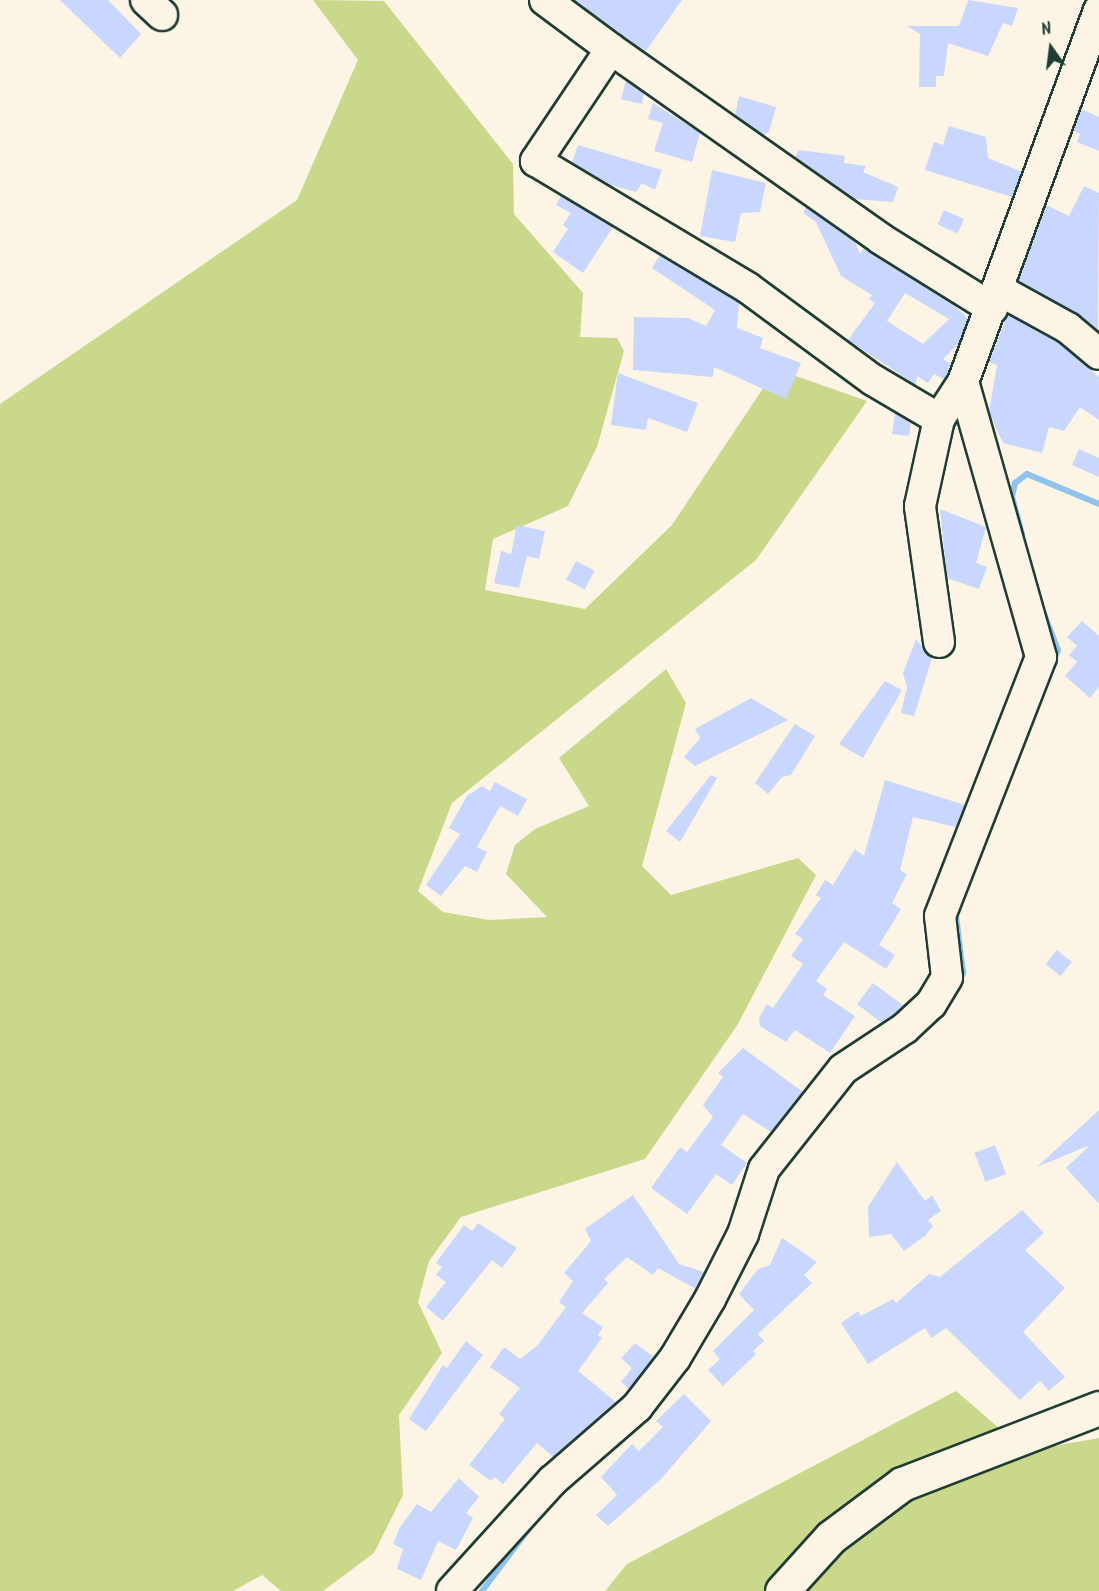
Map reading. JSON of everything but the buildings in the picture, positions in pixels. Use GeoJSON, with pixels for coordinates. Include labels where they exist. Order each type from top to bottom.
{"type":"FeatureCollection","features":[{"type":"Feature","properties":{"kind":"main road"},"geometry":{"type":"LineString","coordinates":[[782,1591],[831,1537],[902,1484],[1099,1408]]}},
{"type":"Feature","properties":{"kind":"street"},"geometry":{"type":"LineString","coordinates":[[545,0],[610,49],[881,239],[996,299],[1068,328],[1099,354]]}},
{"type":"Feature","properties":{"kind":"street"},"geometry":{"type":"LineString","coordinates":[[939,642],[920,506],[939,419],[963,382],[996,299],[1099,10]]}},
{"type":"Feature","properties":{"kind":"street"},"geometry":{"type":"LineString","coordinates":[[610,49],[536,160],[748,288],[873,380],[939,419]]}},
{"type":"Feature","properties":{"kind":"street"},"geometry":{"type":"LineString","coordinates":[[452,1591],[552,1481],[637,1407],[675,1358],[714,1290],[743,1234],[764,1168],[843,1070],[922,1012],[946,977],[940,916],[1041,657],[963,382]]}},
{"type":"Feature","properties":{"kind":"green space"},"geometry":{"type":"Polygon","coordinates":[[[313,0],[384,1],[513,164],[514,214],[583,293],[580,337],[617,338],[624,351],[597,447],[568,506],[493,539],[485,590],[585,609],[672,525],[776,369],[867,401],[756,560],[452,803],[418,891],[443,912],[489,920],[547,917],[506,874],[515,845],[535,829],[589,806],[559,758],[666,669],[686,703],[642,866],[671,895],[798,858],[816,875],[738,1024],[645,1159],[461,1217],[429,1261],[418,1302],[442,1353],[399,1415],[403,1495],[374,1553],[323,1591],[281,1591],[262,1575],[233,1591],[0,1591],[0,404],[297,200],[358,60],[313,0]]]}},
{"type":"Feature","properties":{"kind":"green space"},"geometry":{"type":"Polygon","coordinates":[[[956,1391],[1026,1451],[1099,1438],[1099,1591],[605,1591],[627,1564],[956,1391]]]}},
{"type":"Feature","properties":{"kind":"waterway"},"geometry":{"type":"LineString","coordinates":[[1022,534],[1012,497],[1015,483],[1027,474],[1099,504]]}},
{"type":"Feature","properties":{"kind":"waterway"},"geometry":{"type":"LineString","coordinates":[[1043,611],[1058,650],[1049,673]]}},
{"type":"Feature","properties":{"kind":"waterway"},"geometry":{"type":"LineString","coordinates":[[948,1003],[963,973],[955,907]]}},
{"type":"Feature","properties":{"kind":"waterway"},"geometry":{"type":"LineString","coordinates":[[482,1591],[534,1522]]}}]}
